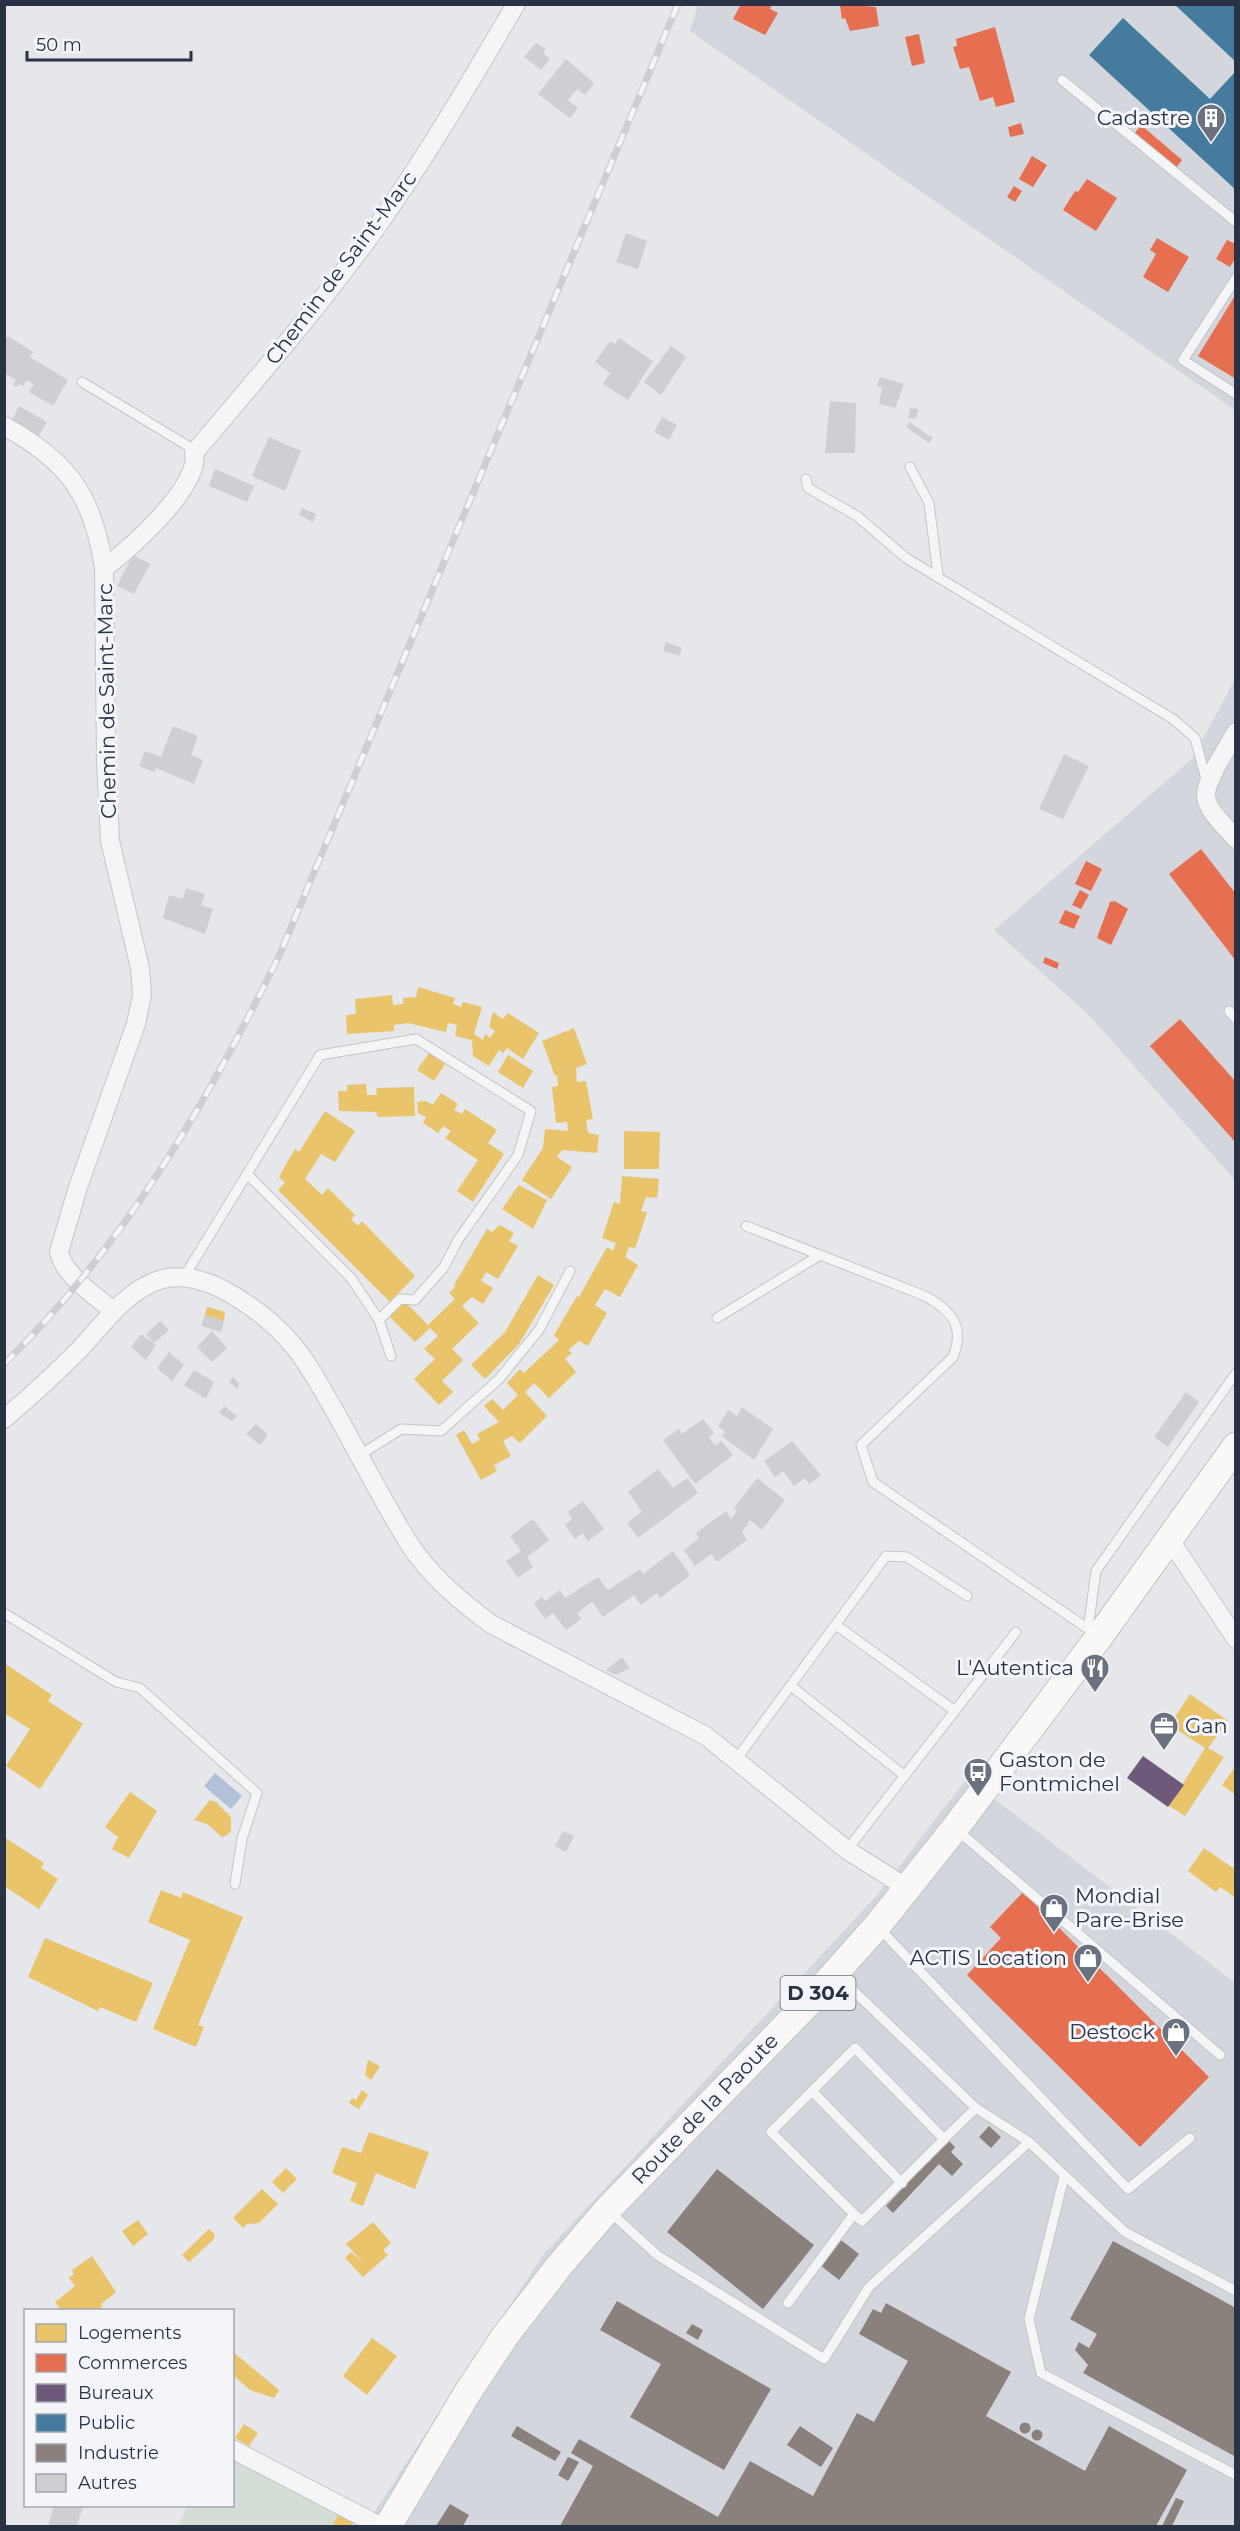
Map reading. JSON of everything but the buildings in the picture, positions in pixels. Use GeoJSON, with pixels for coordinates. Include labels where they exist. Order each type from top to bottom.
{"type":"FeatureCollection","features":[{"type":"Feature","properties":{"kind":"main road","name":"Route de la Paoute"},"geometry":{"type":"LineString","coordinates":[[387,2526],[468,2392],[505,2336],[559,2266],[608,2210],[744,2071],[877,1926],[955,1828],[1094,1633],[1170,1540],[1236,1446]]}},
{"type":"Feature","properties":{"kind":"street","name":"Chemin de Saint-Marc"},"geometry":{"type":"LineString","coordinates":[[113,1311],[68,1270],[61,1261],[59,1252],[78,1187],[136,1024],[142,995],[140,968],[110,841],[106,750],[104,568],[132,548],[159,519],[194,470],[196,461],[194,453],[310,315],[377,225],[433,142],[516,4]]}},
{"type":"Feature","properties":{"kind":"street"},"geometry":{"type":"LineString","coordinates":[[4,426],[52,456],[81,493],[100,542],[104,568]]}},
{"type":"Feature","properties":{"kind":"street"},"geometry":{"type":"LineString","coordinates":[[1236,732],[1208,785],[1206,797],[1211,808],[1236,839]]}},
{"type":"Feature","properties":{"kind":"street"},"geometry":{"type":"LineString","coordinates":[[4,1419],[44,1385],[113,1311],[137,1292],[159,1280],[184,1277],[213,1284],[245,1302],[292,1343],[311,1370],[409,1543],[432,1574],[461,1601],[492,1624],[706,1736],[847,1850],[907,1888]]}},
{"type":"Feature","properties":{"kind":"street"},"geometry":{"type":"LineString","coordinates":[[1170,1540],[1236,1639]]}},
{"type":"Feature","properties":{"kind":"street"},"geometry":{"type":"LineString","coordinates":[[234,2451],[380,2526]]}},
{"type":"Feature","properties":{"kind":"lane"},"geometry":{"type":"LineString","coordinates":[[1062,80],[1236,222]]}},
{"type":"Feature","properties":{"kind":"lane"},"geometry":{"type":"LineString","coordinates":[[1236,278],[1183,360],[1236,394]]}},
{"type":"Feature","properties":{"kind":"lane"},"geometry":{"type":"LineString","coordinates":[[82,382],[188,446],[194,453]]}},
{"type":"Feature","properties":{"kind":"lane"},"geometry":{"type":"LineString","coordinates":[[910,467],[929,503],[938,575]]}},
{"type":"Feature","properties":{"kind":"lane"},"geometry":{"type":"LineString","coordinates":[[806,479],[808,488],[857,516],[906,558],[938,575],[1173,719],[1195,738],[1208,785]]}},
{"type":"Feature","properties":{"kind":"lane"},"geometry":{"type":"LineString","coordinates":[[1229,1011],[1236,1019]]}},
{"type":"Feature","properties":{"kind":"lane"},"geometry":{"type":"LineString","coordinates":[[184,1277],[320,1055],[416,1039],[531,1111],[518,1155],[458,1240],[444,1267],[415,1300],[400,1299],[379,1320]]}},
{"type":"Feature","properties":{"kind":"lane"},"geometry":{"type":"LineString","coordinates":[[247,1174],[351,1278],[379,1320],[391,1356]]}},
{"type":"Feature","properties":{"kind":"lane"},"geometry":{"type":"LineString","coordinates":[[746,1226],[925,1296],[944,1306],[957,1325],[959,1342],[953,1357],[861,1445],[873,1482],[1094,1633]]}},
{"type":"Feature","properties":{"kind":"lane"},"geometry":{"type":"LineString","coordinates":[[717,1318],[820,1255]]}},
{"type":"Feature","properties":{"kind":"lane"},"geometry":{"type":"LineString","coordinates":[[360,1455],[401,1429],[441,1431],[449,1424],[500,1379],[539,1330],[570,1270]]}},
{"type":"Feature","properties":{"kind":"lane"},"geometry":{"type":"LineString","coordinates":[[1094,1633],[1096,1571],[1236,1373]]}},
{"type":"Feature","properties":{"kind":"lane"},"geometry":{"type":"LineString","coordinates":[[735,1761],[886,1556],[907,1557],[967,1596]]}},
{"type":"Feature","properties":{"kind":"lane"},"geometry":{"type":"LineString","coordinates":[[4,1613],[117,1682],[140,1688],[257,1793],[242,1839],[234,1884]]}},
{"type":"Feature","properties":{"kind":"lane"},"geometry":{"type":"LineString","coordinates":[[836,1624],[956,1711]]}},
{"type":"Feature","properties":{"kind":"lane"},"geometry":{"type":"LineString","coordinates":[[847,1850],[1016,1632]]}},
{"type":"Feature","properties":{"kind":"lane"},"geometry":{"type":"LineString","coordinates":[[791,1686],[905,1776]]}},
{"type":"Feature","properties":{"kind":"lane"},"geometry":{"type":"LineString","coordinates":[[955,1828],[1220,2055]]}},
{"type":"Feature","properties":{"kind":"lane"},"geometry":{"type":"LineString","coordinates":[[877,1926],[1128,2188],[1190,2138]]}},
{"type":"Feature","properties":{"kind":"lane"},"geometry":{"type":"LineString","coordinates":[[834,1973],[976,2108],[1029,2142],[1125,2232],[1236,2291]]}},
{"type":"Feature","properties":{"kind":"lane"},"geometry":{"type":"LineString","coordinates":[[944,2139],[855,2048],[771,2132],[862,2222],[976,2108]]}},
{"type":"Feature","properties":{"kind":"lane"},"geometry":{"type":"LineString","coordinates":[[812,2091],[902,2183]]}},
{"type":"Feature","properties":{"kind":"lane"},"geometry":{"type":"LineString","coordinates":[[608,2210],[657,2255],[824,2359],[869,2287],[1029,2142]]}},
{"type":"Feature","properties":{"kind":"lane"},"geometry":{"type":"LineString","coordinates":[[1064,2177],[1029,2319],[1041,2373],[1236,2475]]}},
{"type":"Feature","properties":{"kind":"lane"},"geometry":{"type":"LineString","coordinates":[[788,2303],[854,2214]]}},
{"type":"Feature","properties":{"kind":"shaded area"},"geometry":{"type":"Polygon","coordinates":[[[698,4],[1235,5],[1235,410],[690,31],[698,4]]]}},
{"type":"Feature","properties":{"kind":"shaded area"},"geometry":{"type":"Polygon","coordinates":[[[1235,679],[1235,1180],[1088,1014],[994,930],[1193,758],[1235,679]]]}},
{"type":"Feature","properties":{"kind":"shaded area"},"geometry":{"type":"Polygon","coordinates":[[[967,1778],[1233,1981],[1236,1986],[1235,2526],[365,2526],[543,2255],[878,1894],[967,1778]]]}},
{"type":"Feature","properties":{"kind":"shaded area"},"geometry":{"type":"Polygon","coordinates":[[[234,2453],[355,2520],[351,2526],[178,2526],[187,2507],[234,2507],[234,2453]]]}},
{"type":"Feature","properties":{"kind":"water"},"geometry":{"type":"Polygon","coordinates":[[[215,1773],[242,1796],[231,1809],[204,1786],[215,1773]]]}},
{"type":"Feature","properties":{"kind":"railway"},"geometry":{"type":"LineString","coordinates":[[4,1364],[87,1272],[159,1172],[192,1119],[279,956],[678,4]]}},
{"type":"Feature","properties":{"kind":"place","name":"Cadastre"},"geometry":{"type":"Point","coordinates":[1211,144]}},
{"type":"Feature","properties":{"kind":"place","name":"L'Autentica"},"geometry":{"type":"Point","coordinates":[1095,1694]}},
{"type":"Feature","properties":{"kind":"place","name":"Gan"},"geometry":{"type":"Point","coordinates":[1164,1752]}},
{"type":"Feature","properties":{"kind":"place","name":"Gaston de Fontmichel"},"geometry":{"type":"Point","coordinates":[978,1798]}},
{"type":"Feature","properties":{"kind":"place","name":"Mondial Pare-Brise"},"geometry":{"type":"Point","coordinates":[1054,1934]}},
{"type":"Feature","properties":{"kind":"place","name":"ACTIS Location"},"geometry":{"type":"Point","coordinates":[1088,1984]}},
{"type":"Feature","properties":{"kind":"place","name":"Destock"},"geometry":{"type":"Point","coordinates":[1176,2058]}}]}
